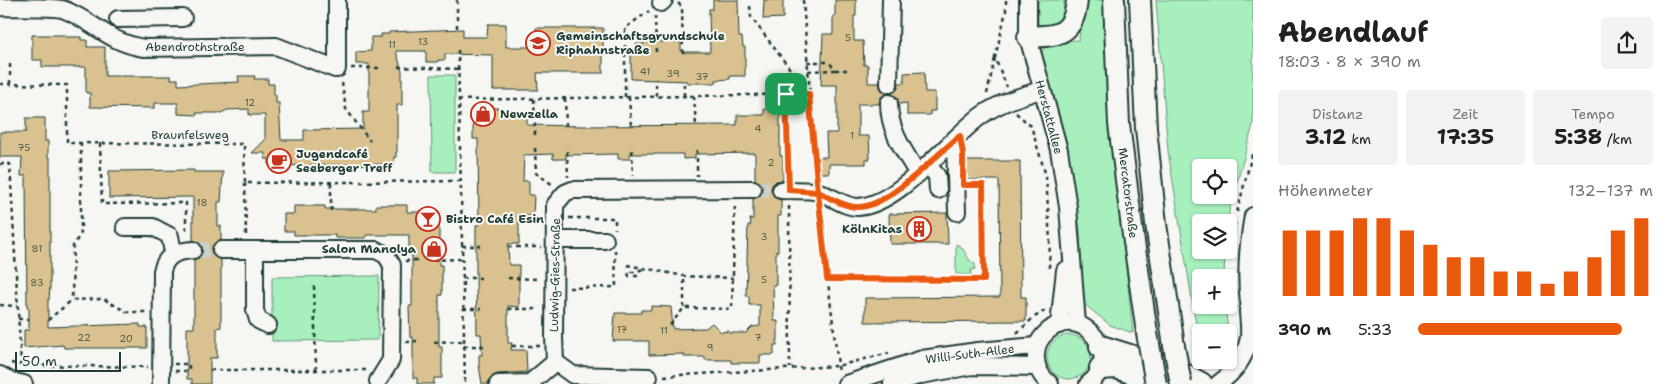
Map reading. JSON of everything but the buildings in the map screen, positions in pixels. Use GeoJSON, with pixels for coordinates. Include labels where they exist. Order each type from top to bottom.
{"type":"FeatureCollection","features":[{"type":"Feature","properties":{"kind":"highway"},"geometry":{"type":"LineString","coordinates":[[1097,366],[1116,367],[1136,372],[1160,384]]}},
{"type":"Feature","properties":{"kind":"highway"},"geometry":{"type":"LineString","coordinates":[[1097,366],[1177,371],[1201,384]]}},
{"type":"Feature","properties":{"kind":"main road"},"geometry":{"type":"LineString","coordinates":[[1028,38],[1060,33],[1071,22],[1076,11],[1077,0]]}},
{"type":"Feature","properties":{"kind":"main road","name":"Mercatorstraße"},"geometry":{"type":"LineString","coordinates":[[1114,0],[1119,124],[1132,228],[1156,384]]}},
{"type":"Feature","properties":{"kind":"main road","name":"Mercatorstraße"},"geometry":{"type":"LineString","coordinates":[[1140,0],[1146,128],[1156,224],[1181,384]]}},
{"type":"Feature","properties":{"kind":"main road"},"geometry":{"type":"LineString","coordinates":[[1144,77],[1146,0]]}},
{"type":"Feature","properties":{"kind":"street"},"geometry":{"type":"LineString","coordinates":[[80,0],[80,17]]}},
{"type":"Feature","properties":{"kind":"street"},"geometry":{"type":"LineString","coordinates":[[337,0],[337,69]]}},
{"type":"Feature","properties":{"kind":"street"},"geometry":{"type":"LineString","coordinates":[[888,84],[891,0]]}},
{"type":"Feature","properties":{"kind":"street","name":"Herstattallee"},"geometry":{"type":"LineString","coordinates":[[1028,0],[1028,38],[1059,150],[1068,207],[1077,324]]}},
{"type":"Feature","properties":{"kind":"street","name":"Abendrothstraße"},"geometry":{"type":"LineString","coordinates":[[0,8],[63,8],[118,41],[130,46],[144,48],[276,46],[337,69]]}},
{"type":"Feature","properties":{"kind":"street"},"geometry":{"type":"LineString","coordinates":[[118,19],[183,18]]}},
{"type":"Feature","properties":{"kind":"street"},"geometry":{"type":"LineString","coordinates":[[785,190],[818,192],[856,207],[868,205],[899,188],[923,169],[982,115],[1012,99],[1041,90]]}},
{"type":"Feature","properties":{"kind":"street"},"geometry":{"type":"LineString","coordinates":[[889,103],[892,127],[897,139],[923,169],[937,176],[938,190]]}},
{"type":"Feature","properties":{"kind":"street"},"geometry":{"type":"LineString","coordinates":[[954,140],[957,212]]}},
{"type":"Feature","properties":{"kind":"street"},"geometry":{"type":"LineString","coordinates":[[567,192],[753,188]]}},
{"type":"Feature","properties":{"kind":"street","name":"Ludwig-Gies-Straße"},"geometry":{"type":"LineString","coordinates":[[555,362],[556,204],[567,192]]}},
{"type":"Feature","properties":{"kind":"street"},"geometry":{"type":"LineString","coordinates":[[1218,384],[1239,365],[1248,342],[1250,242],[1253,216]]}},
{"type":"Feature","properties":{"kind":"street"},"geometry":{"type":"LineString","coordinates":[[125,227],[153,227],[170,236],[184,251],[164,264],[162,271],[161,384]]}},
{"type":"Feature","properties":{"kind":"street","name":"Herstattallee"},"geometry":{"type":"LineString","coordinates":[[1059,325],[1069,235]]}},
{"type":"Feature","properties":{"kind":"street"},"geometry":{"type":"LineString","coordinates":[[555,244],[605,240]]}},
{"type":"Feature","properties":{"kind":"street"},"geometry":{"type":"LineString","coordinates":[[221,250],[376,250],[386,255],[392,265],[391,360],[382,376]]}},
{"type":"Feature","properties":{"kind":"street"},"geometry":{"type":"LineString","coordinates":[[251,250],[255,310],[258,320],[268,326]]}},
{"type":"Feature","properties":{"kind":"street"},"geometry":{"type":"LineString","coordinates":[[1248,305],[1253,322]]}},
{"type":"Feature","properties":{"kind":"street"},"geometry":{"type":"LineString","coordinates":[[1050,384],[1041,376],[1037,367],[1037,346],[1049,329],[1059,325],[1077,324],[1094,335],[1097,366]]}},
{"type":"Feature","properties":{"kind":"street","name":"Willi-Suth-Allee"},"geometry":{"type":"LineString","coordinates":[[843,381],[922,359],[978,351],[1037,346]]}},
{"type":"Feature","properties":{"kind":"street"},"geometry":{"type":"LineString","coordinates":[[498,384],[530,383],[555,362],[573,375],[649,377]]}},
{"type":"Feature","properties":{"kind":"street","name":"Willi-Suth-Allee"},"geometry":{"type":"LineString","coordinates":[[892,384],[921,375],[972,366],[1037,367]]}},
{"type":"Feature","properties":{"kind":"street"},"geometry":{"type":"LineString","coordinates":[[2,368],[11,381],[24,384]]}},
{"type":"Feature","properties":{"kind":"path"},"geometry":{"type":"LineString","coordinates":[[457,0],[457,29]]}},
{"type":"Feature","properties":{"kind":"path"},"geometry":{"type":"LineString","coordinates":[[803,0],[809,94],[827,279],[837,366],[843,381]]}},
{"type":"Feature","properties":{"kind":"path"},"geometry":{"type":"LineString","coordinates":[[982,115],[1006,11],[1006,0]]}},
{"type":"Feature","properties":{"kind":"path"},"geometry":{"type":"LineString","coordinates":[[656,52],[664,2]]}},
{"type":"Feature","properties":{"kind":"path"},"geometry":{"type":"LineString","coordinates":[[625,97],[625,28],[664,2],[682,7],[683,54]]}},
{"type":"Feature","properties":{"kind":"path"},"geometry":{"type":"LineString","coordinates":[[750,6],[750,17],[809,94]]}},
{"type":"Feature","properties":{"kind":"path"},"geometry":{"type":"LineString","coordinates":[[458,50],[465,384]]}},
{"type":"Feature","properties":{"kind":"path"},"geometry":{"type":"LineString","coordinates":[[995,58],[1012,99],[1016,114],[1031,126],[1046,176],[1050,241],[1049,270]]}},
{"type":"Feature","properties":{"kind":"path"},"geometry":{"type":"LineString","coordinates":[[807,62],[829,62],[835,70]]}},
{"type":"Feature","properties":{"kind":"path"},"geometry":{"type":"LineString","coordinates":[[10,64],[10,84]]}},
{"type":"Feature","properties":{"kind":"path"},"geometry":{"type":"LineString","coordinates":[[398,67],[458,69]]}},
{"type":"Feature","properties":{"kind":"path"},"geometry":{"type":"LineString","coordinates":[[370,142],[346,109],[337,69],[379,68]]}},
{"type":"Feature","properties":{"kind":"path"},"geometry":{"type":"LineString","coordinates":[[808,71],[847,70]]}},
{"type":"Feature","properties":{"kind":"path"},"geometry":{"type":"LineString","coordinates":[[656,79],[656,96]]}},
{"type":"Feature","properties":{"kind":"path"},"geometry":{"type":"LineString","coordinates":[[684,81],[684,96]]}},
{"type":"Feature","properties":{"kind":"path"},"geometry":{"type":"LineString","coordinates":[[0,84],[67,85],[67,143],[81,143],[81,233],[72,246],[72,300]]}},
{"type":"Feature","properties":{"kind":"path"},"geometry":{"type":"LineString","coordinates":[[786,94],[785,190],[790,368]]}},
{"type":"Feature","properties":{"kind":"path"},"geometry":{"type":"LineString","coordinates":[[458,100],[809,94]]}},
{"type":"Feature","properties":{"kind":"path"},"geometry":{"type":"LineString","coordinates":[[694,96],[696,126]]}},
{"type":"Feature","properties":{"kind":"path"},"geometry":{"type":"LineString","coordinates":[[629,97],[631,126]]}},
{"type":"Feature","properties":{"kind":"path"},"geometry":{"type":"LineString","coordinates":[[534,98],[535,136]]}},
{"type":"Feature","properties":{"kind":"path"},"geometry":{"type":"LineString","coordinates":[[565,98],[566,126]]}},
{"type":"Feature","properties":{"kind":"path","name":"Braunfelsweg"},"geometry":{"type":"LineString","coordinates":[[81,143],[244,144],[245,183]]}},
{"type":"Feature","properties":{"kind":"path"},"geometry":{"type":"LineString","coordinates":[[100,143],[102,204],[186,203],[184,251]]}},
{"type":"Feature","properties":{"kind":"path"},"geometry":{"type":"LineString","coordinates":[[536,148],[536,173],[567,192]]}},
{"type":"Feature","properties":{"kind":"path"},"geometry":{"type":"LineString","coordinates":[[632,150],[633,190]]}},
{"type":"Feature","properties":{"kind":"path"},"geometry":{"type":"LineString","coordinates":[[696,150],[697,189]]}},
{"type":"Feature","properties":{"kind":"path"},"geometry":{"type":"LineString","coordinates":[[567,151],[567,192]]}},
{"type":"Feature","properties":{"kind":"path"},"geometry":{"type":"LineString","coordinates":[[0,164],[10,164],[21,365]]}},
{"type":"Feature","properties":{"kind":"path"},"geometry":{"type":"LineString","coordinates":[[251,250],[245,183],[460,181]]}},
{"type":"Feature","properties":{"kind":"path"},"geometry":{"type":"LineString","coordinates":[[331,182],[331,214]]}},
{"type":"Feature","properties":{"kind":"path"},"geometry":{"type":"LineString","coordinates":[[827,279],[984,280],[983,185],[963,185]]}},
{"type":"Feature","properties":{"kind":"path"},"geometry":{"type":"LineString","coordinates":[[684,308],[732,309],[736,189]]}},
{"type":"Feature","properties":{"kind":"path"},"geometry":{"type":"LineString","coordinates":[[576,218],[588,218]]}},
{"type":"Feature","properties":{"kind":"path"},"geometry":{"type":"LineString","coordinates":[[461,220],[484,220]]}},
{"type":"Feature","properties":{"kind":"path"},"geometry":{"type":"LineString","coordinates":[[503,220],[555,220]]}},
{"type":"Feature","properties":{"kind":"path"},"geometry":{"type":"LineString","coordinates":[[508,247],[555,244]]}},
{"type":"Feature","properties":{"kind":"path"},"geometry":{"type":"LineString","coordinates":[[462,246],[481,246]]}},
{"type":"Feature","properties":{"kind":"path"},"geometry":{"type":"LineString","coordinates":[[433,260],[462,259]]}},
{"type":"Feature","properties":{"kind":"path"},"geometry":{"type":"LineString","coordinates":[[627,265],[684,276],[733,278]]}},
{"type":"Feature","properties":{"kind":"path"},"geometry":{"type":"LineString","coordinates":[[638,276],[628,276],[628,272],[635,272],[644,268]]}},
{"type":"Feature","properties":{"kind":"path"},"geometry":{"type":"LineString","coordinates":[[670,325],[684,308],[684,276]]}},
{"type":"Feature","properties":{"kind":"path"},"geometry":{"type":"LineString","coordinates":[[462,278],[481,278]]}},
{"type":"Feature","properties":{"kind":"path"},"geometry":{"type":"LineString","coordinates":[[508,278],[555,279]]}},
{"type":"Feature","properties":{"kind":"path"},"geometry":{"type":"LineString","coordinates":[[314,286],[316,370]]}},
{"type":"Feature","properties":{"kind":"path"},"geometry":{"type":"LineString","coordinates":[[577,288],[584,288]]}},
{"type":"Feature","properties":{"kind":"path"},"geometry":{"type":"LineString","coordinates":[[48,320],[72,300],[104,299],[127,312],[162,313]]}},
{"type":"Feature","properties":{"kind":"path"},"geometry":{"type":"LineString","coordinates":[[0,305],[18,306]]}},
{"type":"Feature","properties":{"kind":"path"},"geometry":{"type":"LineString","coordinates":[[463,308],[481,309]]}},
{"type":"Feature","properties":{"kind":"path"},"geometry":{"type":"LineString","coordinates":[[508,309],[554,309]]}},
{"type":"Feature","properties":{"kind":"path"},"geometry":{"type":"LineString","coordinates":[[18,319],[29,319]]}},
{"type":"Feature","properties":{"kind":"path"},"geometry":{"type":"LineString","coordinates":[[434,342],[464,342]]}},
{"type":"Feature","properties":{"kind":"path"},"geometry":{"type":"LineString","coordinates":[[464,346],[486,346]]}},
{"type":"Feature","properties":{"kind":"path"},"geometry":{"type":"LineString","coordinates":[[512,346],[554,346]]}},
{"type":"Feature","properties":{"kind":"path"},"geometry":{"type":"LineString","coordinates":[[2,368],[21,365],[161,366],[189,364],[189,371]]}},
{"type":"Feature","properties":{"kind":"path"},"geometry":{"type":"LineString","coordinates":[[649,377],[837,366]]}},
{"type":"Feature","properties":{"kind":"path"},"geometry":{"type":"LineString","coordinates":[[210,370],[316,370],[382,376]]}},
{"type":"Feature","properties":{"kind":"green space"},"geometry":{"type":"Polygon","coordinates":[[[1038,0],[1064,0],[1063,23],[1058,26],[1038,25],[1038,0]]]}},
{"type":"Feature","properties":{"kind":"green space"},"geometry":{"type":"Polygon","coordinates":[[[1082,0],[1105,0],[1111,126],[1133,333],[1110,325],[1083,303],[1080,231],[1067,147],[1040,58],[1045,47],[1050,44],[1060,41],[1079,40],[1082,0]]]}},
{"type":"Feature","properties":{"kind":"green space"},"geometry":{"type":"Polygon","coordinates":[[[1156,0],[1253,0],[1253,125],[1237,182],[1237,159],[1192,159],[1192,204],[1231,204],[1229,214],[1192,214],[1192,259],[1225,259],[1224,269],[1192,269],[1192,299],[1168,151],[1156,0]]]}},
{"type":"Feature","properties":{"kind":"green space"},"geometry":{"type":"Polygon","coordinates":[[[431,75],[455,75],[455,172],[432,172],[431,75]]]}},
{"type":"Feature","properties":{"kind":"green space"},"geometry":{"type":"Polygon","coordinates":[[[956,244],[962,248],[969,260],[975,264],[975,269],[971,270],[971,275],[956,274],[956,244]]]}},
{"type":"Feature","properties":{"kind":"green space"},"geometry":{"type":"Polygon","coordinates":[[[379,276],[378,340],[272,341],[272,277],[379,276]]]}},
{"type":"Feature","properties":{"kind":"green space"},"geometry":{"type":"Polygon","coordinates":[[[1194,314],[1226,314],[1227,324],[1196,324],[1194,314]]]}},
{"type":"Feature","properties":{"kind":"green space"},"geometry":{"type":"Polygon","coordinates":[[[1065,335],[1073,335],[1085,341],[1091,357],[1085,373],[1073,379],[1065,379],[1053,373],[1047,361],[1047,353],[1053,341],[1065,335]]]}},
{"type":"Feature","properties":{"kind":"tunnel"},"geometry":{"type":"LineString","coordinates":[[753,189],[781,190]]}},
{"type":"Feature","properties":{"kind":"tunnel"},"geometry":{"type":"LineString","coordinates":[[193,250],[221,250]]}},
{"type":"Feature","properties":{"kind":"place","name":"Gemeinschaftsgrundschule Riphahnstraße"},"geometry":{"type":"Point","coordinates":[538,43]}},
{"type":"Feature","properties":{"kind":"place","name":"Newzella"},"geometry":{"type":"Point","coordinates":[483,114]}},
{"type":"Feature","properties":{"kind":"place","name":"Jugendcafé Seeberger Treff"},"geometry":{"type":"Point","coordinates":[279,161]}},
{"type":"Feature","properties":{"kind":"place","name":"Bistro Café Esin"},"geometry":{"type":"Point","coordinates":[428,219]}},
{"type":"Feature","properties":{"kind":"place","name":"KölnKitas"},"geometry":{"type":"Point","coordinates":[919,229]}},
{"type":"Feature","properties":{"kind":"place","name":"Salon Manolya"},"geometry":{"type":"Point","coordinates":[434,249]}},
{"type":"Feature","properties":{"kind":"route"},"geometry":{"type":"LineString","coordinates":[[786,94],[789,190],[818,192],[827,279],[984,280],[983,185],[963,185],[963,154],[960,136],[918,174],[899,188],[868,205],[856,207],[839,202],[818,192],[809,94],[786,94]]}}]}
